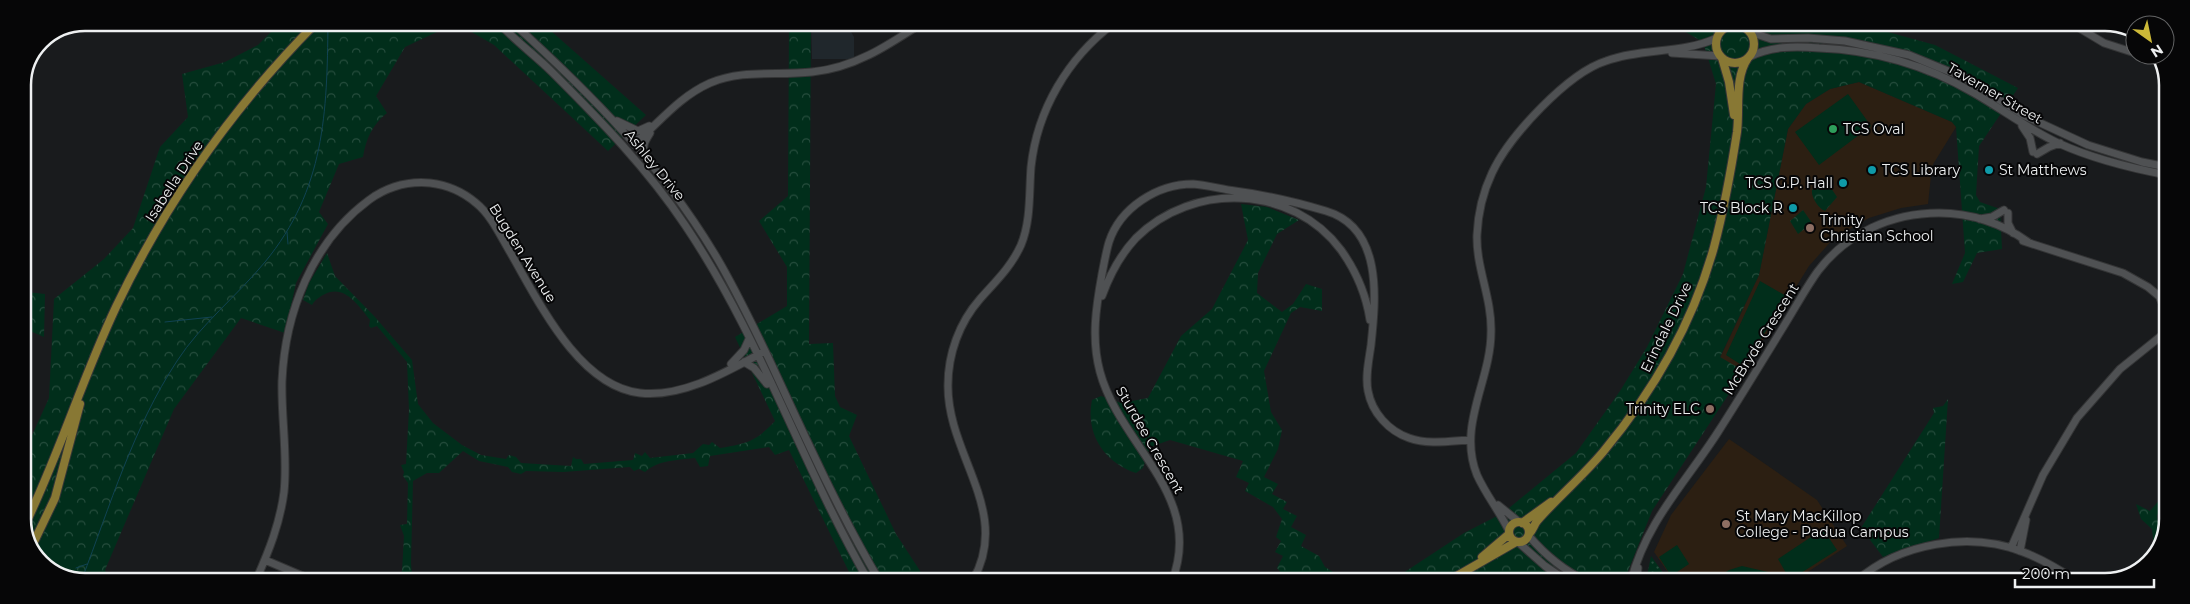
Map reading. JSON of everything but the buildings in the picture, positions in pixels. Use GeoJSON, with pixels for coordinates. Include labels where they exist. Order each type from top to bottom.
{"type":"FeatureCollection","features":[{"type":"Feature","properties":{"kind":"main road","name":"Isabella Drive"},"geometry":{"type":"LineString","coordinates":[[31,513],[48,478],[102,338],[128,282],[158,228],[190,176],[253,92],[309,31]]}},
{"type":"Feature","properties":{"kind":"main road"},"geometry":{"type":"LineString","coordinates":[[1721,31],[1716,47],[1721,57],[1737,63],[1748,58],[1754,44],[1750,31]]}},
{"type":"Feature","properties":{"kind":"main road","name":"Erindale Drive"},"geometry":{"type":"LineString","coordinates":[[1721,57],[1734,110],[1734,145]]}},
{"type":"Feature","properties":{"kind":"main road","name":"Erindale Drive"},"geometry":{"type":"LineString","coordinates":[[1462,573],[1525,541],[1536,522],[1602,454],[1628,421],[1653,383],[1682,330],[1702,283],[1713,250],[1729,181],[1742,70],[1748,58]]}},
{"type":"Feature","properties":{"kind":"main road","name":"Isabella Drive"},"geometry":{"type":"LineString","coordinates":[[35,539],[52,505],[60,481],[87,376]]}},
{"type":"Feature","properties":{"kind":"main road","name":"Erindale Drive"},"geometry":{"type":"LineString","coordinates":[[1459,573],[1498,545],[1509,533],[1511,526],[1565,492]]}},
{"type":"Feature","properties":{"kind":"main road"},"geometry":{"type":"LineString","coordinates":[[1520,522],[1527,526],[1529,535]]}},
{"type":"Feature","properties":{"kind":"main road"},"geometry":{"type":"LineString","coordinates":[[1509,533],[1511,539],[1518,543]]}},
{"type":"Feature","properties":{"kind":"street","name":"Ashley Drive"},"geometry":{"type":"LineString","coordinates":[[508,31],[629,151],[654,181],[685,224],[723,288],[750,339],[839,527],[864,573]]}},
{"type":"Feature","properties":{"kind":"street","name":"Ashley Drive"},"geometry":{"type":"LineString","coordinates":[[522,31],[615,120],[650,162],[714,253],[764,349],[843,514],[875,573]]}},
{"type":"Feature","properties":{"kind":"street"},"geometry":{"type":"LineString","coordinates":[[633,142],[686,97],[711,83],[742,74],[810,72],[842,67],[873,54],[909,31]]}},
{"type":"Feature","properties":{"kind":"street"},"geometry":{"type":"LineString","coordinates":[[976,573],[984,556],[987,529],[983,507],[950,411],[948,386],[951,355],[965,319],[975,304],[1009,267],[1022,242],[1027,220],[1034,147],[1051,99],[1073,62],[1104,31]]}},
{"type":"Feature","properties":{"kind":"street"},"geometry":{"type":"LineString","coordinates":[[1509,533],[1477,475],[1470,440],[1473,410],[1485,376],[1491,345],[1491,320],[1479,264],[1477,235],[1479,212],[1492,173],[1514,139],[1568,82],[1588,69],[1606,60],[1702,45],[1721,31]]}},
{"type":"Feature","properties":{"kind":"street","name":"Taverner Street"},"geometry":{"type":"LineString","coordinates":[[1753,31],[1771,39],[1814,38],[1845,41],[1896,51],[1946,69],[1992,94],[2023,115],[2088,145],[2159,165]]}},
{"type":"Feature","properties":{"kind":"street"},"geometry":{"type":"LineString","coordinates":[[2085,31],[2104,43],[2125,50]]}},
{"type":"Feature","properties":{"kind":"street","name":"Taverner Street"},"geometry":{"type":"LineString","coordinates":[[1748,58],[1779,48],[1818,48],[1860,52],[1918,67],[1951,81],[2019,122],[2060,143],[2112,163],[2159,173]]}},
{"type":"Feature","properties":{"kind":"street"},"geometry":{"type":"LineString","coordinates":[[1654,52],[1721,57]]}},
{"type":"Feature","properties":{"kind":"street"},"geometry":{"type":"LineString","coordinates":[[549,70],[564,78],[620,135],[633,142]]}},
{"type":"Feature","properties":{"kind":"street"},"geometry":{"type":"LineString","coordinates":[[615,120],[635,130],[658,121]]}},
{"type":"Feature","properties":{"kind":"street"},"geometry":{"type":"LineString","coordinates":[[650,162],[643,150],[644,143],[658,121]]}},
{"type":"Feature","properties":{"kind":"street"},"geometry":{"type":"LineString","coordinates":[[2019,122],[2029,135],[2035,153],[2060,143]]}},
{"type":"Feature","properties":{"kind":"street"},"geometry":{"type":"LineString","coordinates":[[649,126],[633,142],[632,147],[674,202],[685,224]]}},
{"type":"Feature","properties":{"kind":"street","name":"Bugden Avenue"},"geometry":{"type":"LineString","coordinates":[[259,573],[276,531],[284,492],[286,467],[282,382],[285,355],[297,303],[312,266],[332,234],[378,194],[397,186],[413,183],[446,186],[468,196],[486,213],[549,318],[570,346],[598,376],[627,391],[652,394],[681,389],[726,372],[764,349]]}},
{"type":"Feature","properties":{"kind":"street","name":"Sturdee Crescent"},"geometry":{"type":"LineString","coordinates":[[1174,573],[1180,548],[1177,516],[1166,488],[1106,390],[1096,356],[1094,325],[1109,241],[1121,220],[1144,198],[1168,188],[1194,184],[1268,196],[1310,206],[1342,218],[1354,227],[1364,240],[1370,255],[1372,269],[1372,333],[1366,375],[1367,390],[1372,405],[1384,423],[1400,435],[1418,441],[1470,440]]}},
{"type":"Feature","properties":{"kind":"street","name":"Sturdee Crescent"},"geometry":{"type":"LineString","coordinates":[[1097,311],[1116,264],[1131,243],[1153,224],[1171,213],[1195,203],[1228,198],[1254,199],[1284,207],[1306,218],[1336,244],[1352,266],[1366,300],[1372,333]]}},
{"type":"Feature","properties":{"kind":"street"},"geometry":{"type":"LineString","coordinates":[[1306,218],[1310,206]]}},
{"type":"Feature","properties":{"kind":"street"},"geometry":{"type":"LineString","coordinates":[[1980,219],[1992,217],[2006,211],[2008,223],[2014,233]]}},
{"type":"Feature","properties":{"kind":"street","name":"McBryde Crescent"},"geometry":{"type":"LineString","coordinates":[[1633,573],[1651,529],[1662,509],[1717,434],[1818,272],[1833,254],[1858,234],[1890,220],[1930,213],[1980,219],[2014,233],[2028,242]]}},
{"type":"Feature","properties":{"kind":"street","name":"McBryde Crescent"},"geometry":{"type":"LineString","coordinates":[[1967,216],[2019,240],[2123,273],[2148,287],[2159,296]]}},
{"type":"Feature","properties":{"kind":"street"},"geometry":{"type":"LineString","coordinates":[[1105,260],[1116,264]]}},
{"type":"Feature","properties":{"kind":"street"},"geometry":{"type":"LineString","coordinates":[[2011,548],[2043,475],[2077,418],[2120,369],[2159,338]]}},
{"type":"Feature","properties":{"kind":"street"},"geometry":{"type":"LineString","coordinates":[[731,364],[750,339]]}},
{"type":"Feature","properties":{"kind":"street"},"geometry":{"type":"LineString","coordinates":[[711,377],[731,364],[756,353]]}},
{"type":"Feature","properties":{"kind":"street"},"geometry":{"type":"LineString","coordinates":[[744,362],[760,374],[777,405],[783,410]]}},
{"type":"Feature","properties":{"kind":"street"},"geometry":{"type":"LineString","coordinates":[[1487,494],[1508,515],[1520,522]]}},
{"type":"Feature","properties":{"kind":"street"},"geometry":{"type":"LineString","coordinates":[[2020,551],[2026,517]]}},
{"type":"Feature","properties":{"kind":"street"},"geometry":{"type":"LineString","coordinates":[[1529,535],[1552,560],[1570,573]]}},
{"type":"Feature","properties":{"kind":"street"},"geometry":{"type":"LineString","coordinates":[[1868,573],[1887,561],[1923,547],[1941,543],[1971,542],[2020,551],[2042,560],[2063,573]]}},
{"type":"Feature","properties":{"kind":"street"},"geometry":{"type":"LineString","coordinates":[[1518,543],[1555,573]]}},
{"type":"Feature","properties":{"kind":"street","name":"McBryde Crescent"},"geometry":{"type":"LineString","coordinates":[[1637,573],[1639,558]]}},
{"type":"Feature","properties":{"kind":"street"},"geometry":{"type":"LineString","coordinates":[[265,560],[296,573]]}},
{"type":"Feature","properties":{"kind":"shaded area"},"geometry":{"type":"Polygon","coordinates":[[[811,31],[851,31],[854,37],[854,59],[812,59],[811,31]]]}},
{"type":"Feature","properties":{"kind":"shaded area","name":"Trinity Christian School"},"geometry":{"type":"Polygon","coordinates":[[[1859,82],[1952,122],[1956,127],[1932,166],[1928,204],[1901,208],[1869,218],[1834,238],[1809,266],[1744,371],[1720,358],[1759,275],[1788,129],[1806,104],[1830,89],[1859,82]]]}},
{"type":"Feature","properties":{"kind":"shaded area"},"geometry":{"type":"Polygon","coordinates":[[[1729,439],[1817,500],[1847,546],[1806,573],[1668,573],[1654,552],[1671,515],[1729,439]]]}},
{"type":"Feature","properties":{"kind":"green space"},"geometry":{"type":"Polygon","coordinates":[[[272,31],[439,31],[405,47],[376,96],[387,113],[377,122],[371,133],[363,157],[339,164],[319,212],[328,224],[296,283],[285,333],[241,318],[174,409],[105,570],[106,573],[85,573],[65,569],[55,564],[42,552],[35,539],[31,522],[31,437],[49,398],[54,299],[104,259],[133,228],[160,147],[188,117],[182,74],[225,62],[258,45],[272,31]]]}},
{"type":"Feature","properties":{"kind":"green space"},"geometry":{"type":"Polygon","coordinates":[[[470,31],[551,31],[646,115],[608,151],[494,45],[470,31]]]}},
{"type":"Feature","properties":{"kind":"green space"},"geometry":{"type":"Polygon","coordinates":[[[789,31],[811,31],[809,344],[833,343],[835,396],[840,407],[857,415],[849,436],[896,534],[921,573],[850,573],[789,450],[775,455],[769,447],[710,456],[708,466],[700,467],[695,458],[662,463],[645,472],[639,469],[634,471],[630,467],[563,472],[526,471],[521,474],[512,472],[508,467],[479,461],[463,451],[439,473],[427,473],[413,481],[412,573],[401,573],[404,536],[400,525],[407,524],[408,483],[403,476],[404,472],[401,465],[406,464],[409,410],[407,362],[377,326],[371,328],[369,326],[370,320],[350,297],[338,292],[331,292],[315,300],[312,305],[303,300],[309,283],[327,253],[335,276],[375,317],[412,360],[418,404],[433,423],[462,445],[481,455],[506,459],[509,455],[516,457],[521,463],[571,466],[573,457],[581,459],[584,464],[633,460],[635,453],[642,456],[645,452],[650,458],[693,453],[703,444],[709,445],[712,442],[720,448],[750,441],[775,421],[735,337],[787,306],[787,267],[759,221],[788,196],[789,31]]]}},
{"type":"Feature","properties":{"kind":"green space"},"geometry":{"type":"Polygon","coordinates":[[[1684,31],[1884,31],[1935,45],[2018,88],[1979,146],[1976,195],[1980,202],[2000,209],[2002,249],[1977,253],[1963,282],[1952,284],[1965,253],[1956,127],[1952,122],[1859,82],[1830,89],[1806,104],[1788,129],[1759,275],[1720,357],[1744,371],[1652,511],[1627,573],[1403,573],[1464,533],[1503,513],[1576,453],[1620,391],[1647,347],[1683,274],[1706,187],[1716,84],[1703,42],[1684,31]]]}},
{"type":"Feature","properties":{"kind":"green space","name":"TCS Oval"},"geometry":{"type":"Polygon","coordinates":[[[1848,94],[1871,126],[1819,165],[1795,132],[1848,94]]]}},
{"type":"Feature","properties":{"kind":"green space"},"geometry":{"type":"Polygon","coordinates":[[[1823,183],[1829,185],[1837,197],[1825,211],[1818,205],[1812,193],[1812,190],[1823,183]]]}},
{"type":"Feature","properties":{"kind":"green space"},"geometry":{"type":"Polygon","coordinates":[[[1241,204],[1267,207],[1299,220],[1277,234],[1258,273],[1257,293],[1282,312],[1293,304],[1306,284],[1322,289],[1322,311],[1300,307],[1291,313],[1264,371],[1271,412],[1282,430],[1278,449],[1264,477],[1278,484],[1272,494],[1287,502],[1283,509],[1297,516],[1291,527],[1306,535],[1301,546],[1319,556],[1325,567],[1335,573],[1281,573],[1277,568],[1283,556],[1275,552],[1281,541],[1276,537],[1282,519],[1273,507],[1245,491],[1249,483],[1236,477],[1243,461],[1170,440],[1150,447],[1143,468],[1136,473],[1115,462],[1106,454],[1094,435],[1091,424],[1092,400],[1101,396],[1121,403],[1148,398],[1181,336],[1212,309],[1248,240],[1241,204]]]}},
{"type":"Feature","properties":{"kind":"green space"},"geometry":{"type":"Polygon","coordinates":[[[1803,210],[1812,223],[1798,234],[1790,221],[1803,210]]]}},
{"type":"Feature","properties":{"kind":"green space"},"geometry":{"type":"Polygon","coordinates":[[[1760,281],[1788,297],[1743,366],[1726,355],[1760,281]]]}},
{"type":"Feature","properties":{"kind":"green space"},"geometry":{"type":"Polygon","coordinates":[[[31,292],[45,294],[44,337],[31,331],[31,292]]]}},
{"type":"Feature","properties":{"kind":"green space"},"geometry":{"type":"Polygon","coordinates":[[[1948,399],[1939,538],[1883,557],[1861,528],[1934,413],[1933,408],[1943,406],[1948,399]]]}},
{"type":"Feature","properties":{"kind":"green space"},"geometry":{"type":"Polygon","coordinates":[[[2159,500],[2159,513],[2157,515],[2158,524],[2153,542],[2152,529],[2141,519],[2136,504],[2150,511],[2159,500]]]}},
{"type":"Feature","properties":{"kind":"green space"},"geometry":{"type":"Polygon","coordinates":[[[1823,529],[1837,550],[1801,573],[1786,573],[1778,559],[1823,529]]]}},
{"type":"Feature","properties":{"kind":"green space"},"geometry":{"type":"Polygon","coordinates":[[[1677,545],[1689,564],[1676,573],[1669,573],[1659,557],[1677,545]]]}},
{"type":"Feature","properties":{"kind":"green space"},"geometry":{"type":"Polygon","coordinates":[[[1651,556],[1663,573],[1648,573],[1651,556]]]}},
{"type":"Feature","properties":{"kind":"green space"},"geometry":{"type":"Polygon","coordinates":[[[1742,566],[1769,573],[1724,573],[1742,566]]]}},
{"type":"Feature","properties":{"kind":"waterway"},"geometry":{"type":"LineString","coordinates":[[84,573],[135,440],[161,387],[177,361],[197,335],[265,262],[285,234],[300,207],[319,149],[326,88],[328,31]]}},
{"type":"Feature","properties":{"kind":"waterway"},"geometry":{"type":"LineString","coordinates":[[287,232],[288,244]]}},
{"type":"Feature","properties":{"kind":"waterway"},"geometry":{"type":"LineString","coordinates":[[165,322],[212,317]]}},
{"type":"Feature","properties":{"kind":"waterway"},"geometry":{"type":"LineString","coordinates":[[76,568],[87,564]]}},
{"type":"Feature","properties":{"kind":"place","name":"TCS Oval"},"geometry":{"type":"Point","coordinates":[1833,129]}},
{"type":"Feature","properties":{"kind":"place","name":"TCS Library"},"geometry":{"type":"Point","coordinates":[1872,170]}},
{"type":"Feature","properties":{"kind":"place","name":"St Matthews"},"geometry":{"type":"Point","coordinates":[1989,170]}},
{"type":"Feature","properties":{"kind":"place","name":"TCS G.P. Hall"},"geometry":{"type":"Point","coordinates":[1843,183]}},
{"type":"Feature","properties":{"kind":"place","name":"TCS Block R"},"geometry":{"type":"Point","coordinates":[1793,208]}},
{"type":"Feature","properties":{"kind":"place","name":"Trinity Christian School"},"geometry":{"type":"Point","coordinates":[1810,228]}},
{"type":"Feature","properties":{"kind":"place","name":"Trinity ELC"},"geometry":{"type":"Point","coordinates":[1710,409]}},
{"type":"Feature","properties":{"kind":"place","name":"St Mary MacKillop College - Padua Campus"},"geometry":{"type":"Point","coordinates":[1726,524]}}]}
